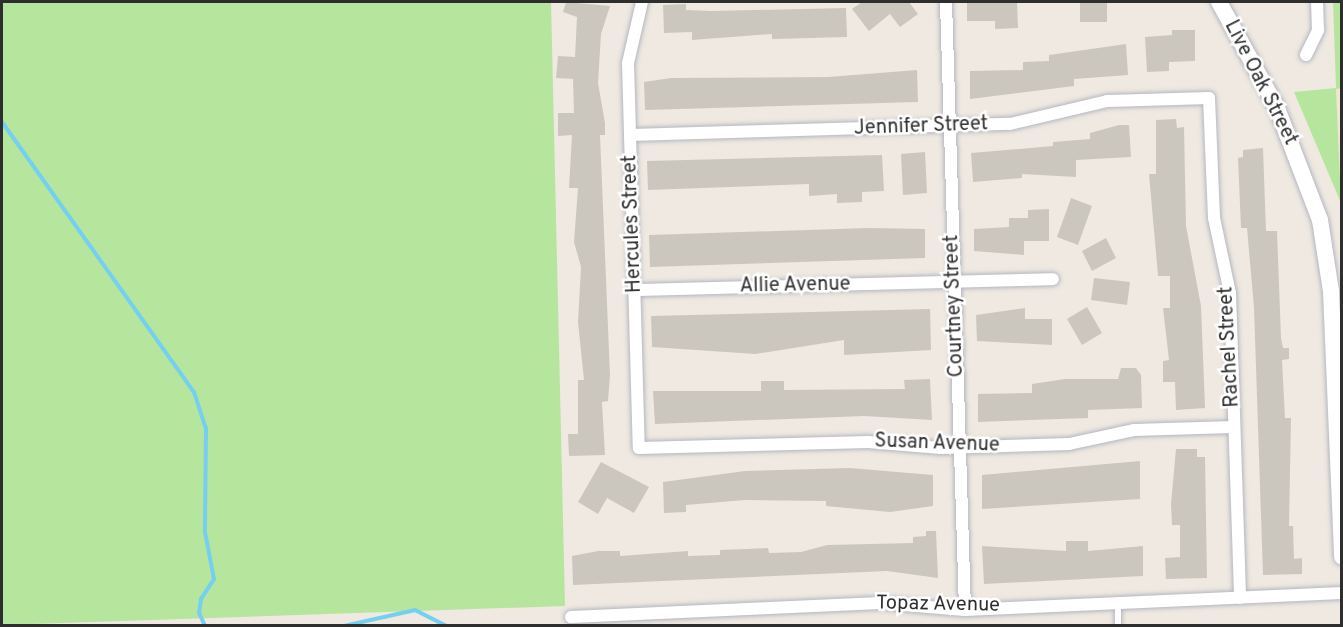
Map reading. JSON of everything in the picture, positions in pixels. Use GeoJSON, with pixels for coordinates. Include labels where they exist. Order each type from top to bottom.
{"type":"FeatureCollection","features":[{"type":"Feature","properties":{"kind":"street","name":"Hercules Street"},"geometry":{"type":"LineString","coordinates":[[639,448],[628,63],[642,2]]}},
{"type":"Feature","properties":{"kind":"street","name":"Courtney Street"},"geometry":{"type":"LineString","coordinates":[[946,2],[965,610]]}},
{"type":"Feature","properties":{"kind":"street","name":"Live Oak Street"},"geometry":{"type":"LineString","coordinates":[[1219,2],[1277,108],[1320,220],[1331,291],[1341,557]]}},
{"type":"Feature","properties":{"kind":"street"},"geometry":{"type":"LineString","coordinates":[[1306,55],[1318,30],[1317,2]]}},
{"type":"Feature","properties":{"kind":"street","name":"Jennifer Street"},"geometry":{"type":"LineString","coordinates":[[630,135],[1010,124],[1107,101],[1209,98]]}},
{"type":"Feature","properties":{"kind":"street","name":"Rachel Street"},"geometry":{"type":"LineString","coordinates":[[1209,98],[1214,218],[1230,294],[1239,598]]}},
{"type":"Feature","properties":{"kind":"street","name":"Allie Avenue"},"geometry":{"type":"LineString","coordinates":[[635,290],[1053,279]]}},
{"type":"Feature","properties":{"kind":"street","name":"Susan Avenue"},"geometry":{"type":"LineString","coordinates":[[639,448],[868,442],[959,447],[1069,444],[1134,430],[1233,427]]}},
{"type":"Feature","properties":{"kind":"street","name":"Topaz Avenue"},"geometry":{"type":"LineString","coordinates":[[571,617],[880,603],[965,610],[1341,592]]}},
{"type":"Feature","properties":{"kind":"lane"},"geometry":{"type":"LineString","coordinates":[[1118,601],[1118,626]]}},
{"type":"Feature","properties":{"kind":"shaded area"},"geometry":{"type":"Polygon","coordinates":[[[1336,88],[1342,88],[1341,208],[1341,203],[1336,88]]]}},
{"type":"Feature","properties":{"kind":"green space"},"geometry":{"type":"Polygon","coordinates":[[[2,2],[551,2],[565,606],[2,625],[2,2]]]}},
{"type":"Feature","properties":{"kind":"green space"},"geometry":{"type":"Polygon","coordinates":[[[1333,2],[1342,2],[1341,88],[1336,89],[1341,203],[1294,92],[1336,88],[1333,2]]]}},
{"type":"Feature","properties":{"kind":"building"},"geometry":{"type":"Polygon","coordinates":[[[566,2],[610,6],[601,34],[598,83],[605,123],[605,135],[600,135],[610,375],[608,401],[602,402],[605,455],[569,456],[568,434],[578,434],[578,380],[584,380],[578,322],[581,267],[574,242],[578,188],[569,188],[572,135],[558,136],[558,113],[574,113],[573,79],[556,78],[558,56],[575,57],[577,17],[563,12],[566,2]]]}},
{"type":"Feature","properties":{"kind":"building"},"geometry":{"type":"Polygon","coordinates":[[[862,2],[909,2],[918,14],[900,27],[890,14],[869,31],[852,9],[862,2]]]}},
{"type":"Feature","properties":{"kind":"building"},"geometry":{"type":"Polygon","coordinates":[[[967,2],[1017,2],[1018,28],[995,29],[995,21],[967,21],[967,2]]]}},
{"type":"Feature","properties":{"kind":"building"},"geometry":{"type":"Polygon","coordinates":[[[1080,2],[1107,2],[1107,22],[1080,22],[1080,2]]]}},
{"type":"Feature","properties":{"kind":"building"},"geometry":{"type":"Polygon","coordinates":[[[686,4],[686,10],[712,11],[846,8],[847,37],[772,39],[772,34],[692,40],[692,32],[664,33],[663,5],[686,4]]]}},
{"type":"Feature","properties":{"kind":"building"},"geometry":{"type":"Polygon","coordinates":[[[1172,30],[1195,30],[1195,61],[1169,62],[1169,71],[1147,72],[1145,37],[1172,35],[1172,30]]]}},
{"type":"Feature","properties":{"kind":"building"},"geometry":{"type":"Polygon","coordinates":[[[1126,44],[1128,75],[1074,79],[1074,86],[970,99],[970,71],[1023,70],[1023,62],[1049,61],[1049,55],[1126,44]]]}},
{"type":"Feature","properties":{"kind":"building"},"geometry":{"type":"Polygon","coordinates":[[[917,70],[918,102],[645,110],[644,82],[671,78],[828,77],[917,70]]]}},
{"type":"Feature","properties":{"kind":"building"},"geometry":{"type":"Polygon","coordinates":[[[1176,119],[1177,128],[1184,127],[1186,226],[1201,306],[1205,408],[1176,410],[1175,382],[1163,382],[1163,361],[1169,360],[1163,308],[1170,308],[1170,276],[1158,276],[1149,174],[1156,174],[1156,120],[1176,119]]]}},
{"type":"Feature","properties":{"kind":"building"},"geometry":{"type":"Polygon","coordinates":[[[1119,125],[1129,125],[1131,157],[1076,160],[1076,177],[1022,174],[1022,178],[973,182],[971,153],[1053,146],[1053,142],[1090,139],[1090,133],[1119,125]]]}},
{"type":"Feature","properties":{"kind":"building"},"geometry":{"type":"Polygon","coordinates":[[[1263,148],[1266,231],[1277,231],[1281,338],[1283,348],[1289,348],[1289,359],[1282,360],[1285,418],[1291,418],[1289,526],[1293,526],[1294,559],[1302,558],[1302,574],[1263,575],[1254,308],[1247,228],[1241,228],[1238,158],[1243,157],[1243,150],[1263,148]]]}},
{"type":"Feature","properties":{"kind":"building"},"geometry":{"type":"Polygon","coordinates":[[[925,152],[927,193],[903,195],[901,154],[925,152]]]}},
{"type":"Feature","properties":{"kind":"building"},"geometry":{"type":"Polygon","coordinates":[[[882,155],[884,191],[862,192],[862,202],[837,203],[837,194],[809,196],[809,184],[648,190],[647,161],[882,155]]]}},
{"type":"Feature","properties":{"kind":"building"},"geometry":{"type":"Polygon","coordinates":[[[1071,198],[1092,206],[1078,245],[1057,237],[1071,198]]]}},
{"type":"Feature","properties":{"kind":"building"},"geometry":{"type":"Polygon","coordinates":[[[1049,209],[1049,241],[1024,241],[1024,255],[974,251],[974,229],[1009,227],[1009,218],[1028,218],[1028,210],[1049,209]]]}},
{"type":"Feature","properties":{"kind":"building"},"geometry":{"type":"Polygon","coordinates":[[[869,228],[925,229],[925,258],[650,267],[649,235],[869,228]]]}},
{"type":"Feature","properties":{"kind":"building"},"geometry":{"type":"Polygon","coordinates":[[[1106,238],[1116,258],[1092,271],[1082,251],[1106,238]]]}},
{"type":"Feature","properties":{"kind":"building"},"geometry":{"type":"Polygon","coordinates":[[[1094,278],[1130,282],[1127,305],[1091,300],[1094,278]]]}},
{"type":"Feature","properties":{"kind":"building"},"geometry":{"type":"Polygon","coordinates":[[[1087,307],[1102,333],[1082,345],[1067,319],[1087,307]]]}},
{"type":"Feature","properties":{"kind":"building"},"geometry":{"type":"Polygon","coordinates":[[[1025,308],[1025,319],[1052,319],[1052,345],[977,341],[976,315],[1025,308]]]}},
{"type":"Feature","properties":{"kind":"building"},"geometry":{"type":"Polygon","coordinates":[[[930,309],[931,350],[844,355],[844,340],[755,354],[652,347],[651,316],[930,309]]]}},
{"type":"Feature","properties":{"kind":"building"},"geometry":{"type":"Polygon","coordinates":[[[1121,368],[1136,368],[1141,375],[1142,408],[1088,410],[1088,418],[978,422],[978,394],[1032,393],[1032,384],[1065,379],[1118,379],[1121,368]]]}},
{"type":"Feature","properties":{"kind":"building"},"geometry":{"type":"Polygon","coordinates":[[[930,379],[932,420],[864,416],[655,424],[653,391],[761,391],[761,381],[784,381],[784,390],[905,389],[904,380],[930,379]]]}},
{"type":"Feature","properties":{"kind":"building"},"geometry":{"type":"Polygon","coordinates":[[[1176,449],[1197,449],[1197,457],[1205,457],[1207,578],[1166,579],[1165,558],[1180,557],[1180,525],[1172,525],[1171,504],[1176,449]]]}},
{"type":"Feature","properties":{"kind":"building"},"geometry":{"type":"Polygon","coordinates":[[[1140,461],[1140,499],[982,509],[982,475],[1140,461]]]}},
{"type":"Feature","properties":{"kind":"building"},"geometry":{"type":"Polygon","coordinates":[[[601,462],[649,487],[634,513],[607,498],[598,514],[578,502],[601,462]]]}},
{"type":"Feature","properties":{"kind":"building"},"geometry":{"type":"Polygon","coordinates":[[[850,468],[933,475],[933,506],[890,512],[826,506],[826,501],[745,500],[686,505],[686,512],[664,513],[663,482],[745,471],[850,468]]]}},
{"type":"Feature","properties":{"kind":"building"},"geometry":{"type":"Polygon","coordinates":[[[926,531],[936,531],[938,578],[887,571],[573,585],[572,556],[598,551],[620,551],[620,556],[688,551],[688,556],[720,555],[720,550],[768,548],[769,553],[801,552],[827,545],[913,543],[913,537],[926,536],[926,531]]]}},
{"type":"Feature","properties":{"kind":"building"},"geometry":{"type":"Polygon","coordinates":[[[1066,541],[1088,541],[1088,551],[1143,546],[1143,576],[984,584],[982,546],[1066,551],[1066,541]]]}},
{"type":"Feature","properties":{"kind":"waterway"},"geometry":{"type":"LineString","coordinates":[[2,122],[194,392],[206,428],[205,532],[214,579],[201,599],[199,613],[205,626]]}},
{"type":"Feature","properties":{"kind":"waterway"},"geometry":{"type":"LineString","coordinates":[[344,626],[415,610],[446,626]]}}]}
